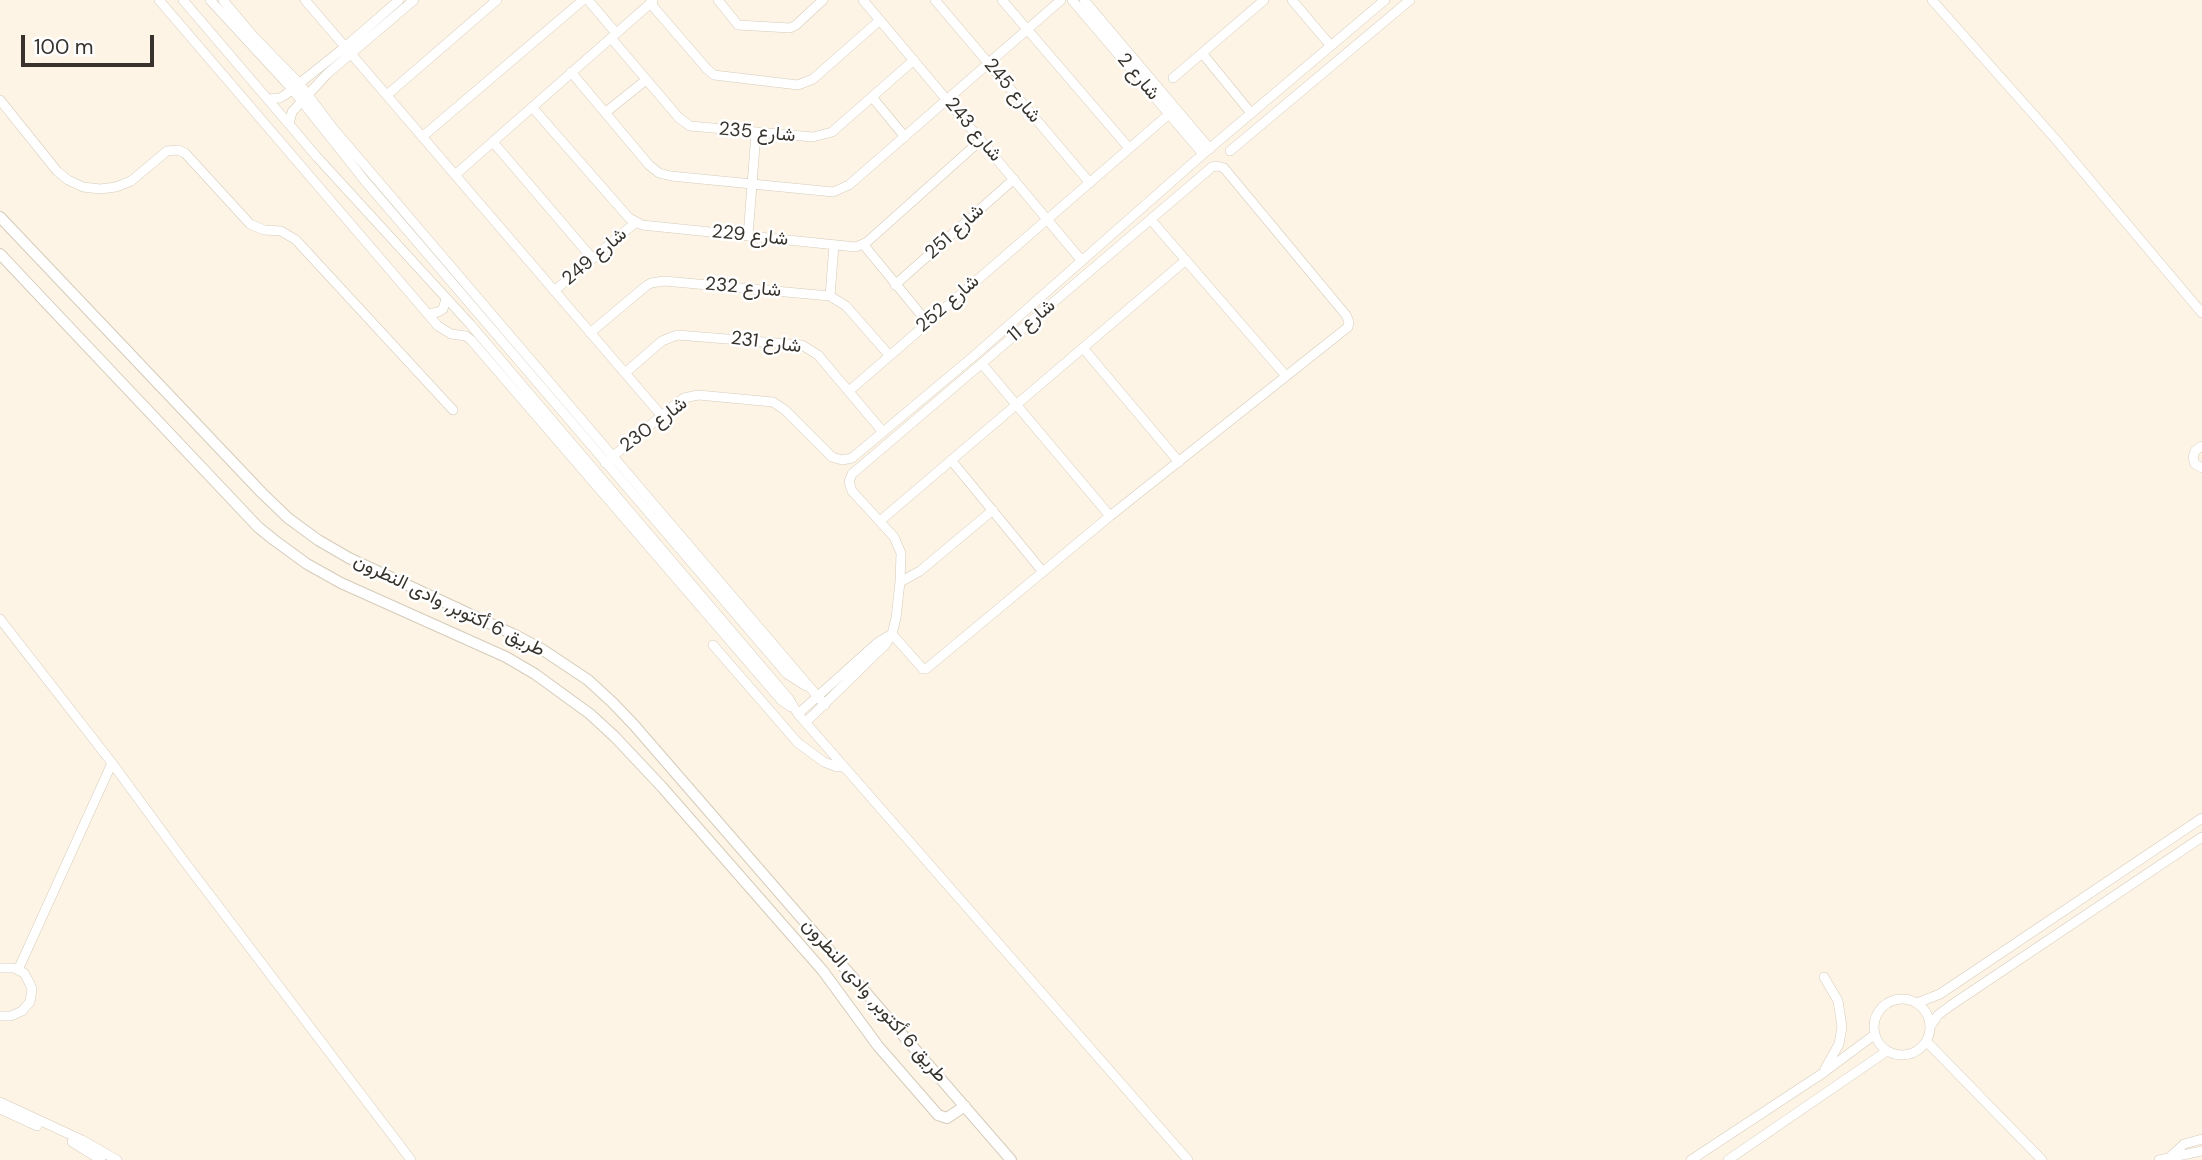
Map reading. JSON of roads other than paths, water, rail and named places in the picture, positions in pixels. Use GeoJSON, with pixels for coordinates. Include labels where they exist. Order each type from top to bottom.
{"type":"FeatureCollection","features":[{"type":"Feature","properties":{"kind":"street"},"geometry":{"type":"LineString","coordinates":[[159,0],[428,314],[446,331],[471,340],[719,623]]}},
{"type":"Feature","properties":{"kind":"street"},"geometry":{"type":"LineString","coordinates":[[183,0],[289,124],[470,324],[781,700],[796,711],[845,766],[1188,1160]]}},
{"type":"Feature","properties":{"kind":"street"},"geometry":{"type":"LineString","coordinates":[[210,0],[296,86]]}},
{"type":"Feature","properties":{"kind":"street"},"geometry":{"type":"LineString","coordinates":[[223,0],[609,460],[825,705]]}},
{"type":"Feature","properties":{"kind":"street"},"geometry":{"type":"LineString","coordinates":[[289,124],[292,112],[399,0]]}},
{"type":"Feature","properties":{"kind":"street"},"geometry":{"type":"LineString","coordinates":[[268,99],[280,98],[348,51],[414,0]]}},
{"type":"Feature","properties":{"kind":"street"},"geometry":{"type":"LineString","coordinates":[[387,96],[497,0]]}},
{"type":"Feature","properties":{"kind":"street"},"geometry":{"type":"LineString","coordinates":[[422,137],[585,0]]}},
{"type":"Feature","properties":{"kind":"street","name":"شارع 235"},"geometry":{"type":"LineString","coordinates":[[585,0],[646,80],[679,118],[690,126],[813,138],[826,135],[914,60]]}},
{"type":"Feature","properties":{"kind":"street"},"geometry":{"type":"LineString","coordinates":[[718,0],[738,25],[785,28],[794,27],[823,0]]}},
{"type":"Feature","properties":{"kind":"street","name":"شارع 243"},"geometry":{"type":"LineString","coordinates":[[863,0],[1082,261]]}},
{"type":"Feature","properties":{"kind":"street","name":"شارع 245"},"geometry":{"type":"LineString","coordinates":[[935,0],[1090,183]]}},
{"type":"Feature","properties":{"kind":"street"},"geometry":{"type":"LineString","coordinates":[[1002,0],[1129,148]]}},
{"type":"Feature","properties":{"kind":"street"},"geometry":{"type":"LineString","coordinates":[[571,72],[649,165],[659,173],[827,192],[839,191],[905,137],[1061,0]]}},
{"type":"Feature","properties":{"kind":"street","name":"شارع 2"},"geometry":{"type":"LineString","coordinates":[[1072,0],[1169,114],[1207,152]]}},
{"type":"Feature","properties":{"kind":"street","name":"شارع 2"},"geometry":{"type":"LineString","coordinates":[[1084,0],[1207,152]]}},
{"type":"Feature","properties":{"kind":"street"},"geometry":{"type":"LineString","coordinates":[[1173,78],[1264,0]]}},
{"type":"Feature","properties":{"kind":"street"},"geometry":{"type":"LineString","coordinates":[[1292,0],[1331,46]]}},
{"type":"Feature","properties":{"kind":"street","name":"شارع 11"},"geometry":{"type":"LineString","coordinates":[[852,458],[1385,0]]}},
{"type":"Feature","properties":{"kind":"street"},"geometry":{"type":"LineString","coordinates":[[1230,151],[1410,0]]}},
{"type":"Feature","properties":{"kind":"street"},"geometry":{"type":"LineString","coordinates":[[1932,0],[2058,142],[2202,313]]}},
{"type":"Feature","properties":{"kind":"street"},"geometry":{"type":"LineString","coordinates":[[455,175],[651,1],[714,75],[798,85],[813,79],[880,20]]}},
{"type":"Feature","properties":{"kind":"street"},"geometry":{"type":"LineString","coordinates":[[311,2],[348,51],[661,415]]}},
{"type":"Feature","properties":{"kind":"street"},"geometry":{"type":"LineString","coordinates":[[1202,53],[1251,113]]}},
{"type":"Feature","properties":{"kind":"street"},"geometry":{"type":"LineString","coordinates":[[606,113],[646,80]]}},
{"type":"Feature","properties":{"kind":"street"},"geometry":{"type":"LineString","coordinates":[[872,97],[905,137]]}},
{"type":"Feature","properties":{"kind":"street"},"geometry":{"type":"LineString","coordinates":[[0,100],[57,171],[83,187],[116,187],[131,181],[167,151],[178,150],[185,153],[250,224],[264,230],[281,231],[296,240],[453,411]]}},
{"type":"Feature","properties":{"kind":"street"},"geometry":{"type":"LineString","coordinates":[[532,107],[629,218],[636,222]]}},
{"type":"Feature","properties":{"kind":"street","name":"شارع 252"},"geometry":{"type":"LineString","coordinates":[[849,391],[1169,114]]}},
{"type":"Feature","properties":{"kind":"street"},"geometry":{"type":"LineString","coordinates":[[748,236],[756,132]]}},
{"type":"Feature","properties":{"kind":"street"},"geometry":{"type":"LineString","coordinates":[[927,322],[863,244],[981,140]]}},
{"type":"Feature","properties":{"kind":"street"},"geometry":{"type":"LineString","coordinates":[[493,142],[592,258]]}},
{"type":"Feature","properties":{"kind":"street","name":"شارع 11"},"geometry":{"type":"LineString","coordinates":[[880,521],[852,491],[849,482],[852,474],[1212,167],[1220,166],[1227,171],[1348,318],[1348,327],[1286,376]]}},
{"type":"Feature","properties":{"kind":"street","name":"شارع 251"},"geometry":{"type":"LineString","coordinates":[[895,285],[1014,179]]}},
{"type":"Feature","properties":{"kind":"street","name":"طريق 6 أكتوبر, وادى النطرون"},"geometry":{"type":"LineString","coordinates":[[0,217],[252,484],[288,518],[349,558],[543,650],[587,680],[613,703],[1011,1160]]}},
{"type":"Feature","properties":{"kind":"street"},"geometry":{"type":"LineString","coordinates":[[892,634],[926,669],[1110,516],[1286,376],[1151,220]]}},
{"type":"Feature","properties":{"kind":"street","name":"شارع 229"},"geometry":{"type":"LineString","coordinates":[[636,222],[649,227],[834,245],[856,247],[863,244]]}},
{"type":"Feature","properties":{"kind":"street","name":"شارع 249"},"geometry":{"type":"LineString","coordinates":[[554,291],[636,222]]}},
{"type":"Feature","properties":{"kind":"street"},"geometry":{"type":"LineString","coordinates":[[834,245],[830,296],[846,306],[889,355]]}},
{"type":"Feature","properties":{"kind":"street","name":"طريق 6 أكتوبر, وادى النطرون"},"geometry":{"type":"LineString","coordinates":[[0,254],[258,527],[274,540],[307,564],[341,583],[506,657],[564,693],[590,714],[654,779],[822,971],[878,1046],[938,1115],[947,1118],[965,1106]]}},
{"type":"Feature","properties":{"kind":"street"},"geometry":{"type":"LineString","coordinates":[[892,634],[902,562],[899,545],[880,521],[1186,260]]}},
{"type":"Feature","properties":{"kind":"street","name":"شارع 232"},"geometry":{"type":"LineString","coordinates":[[590,333],[646,286],[657,281],[830,296]]}},
{"type":"Feature","properties":{"kind":"street"},"geometry":{"type":"LineString","coordinates":[[428,314],[439,312],[446,299]]}},
{"type":"Feature","properties":{"kind":"street"},"geometry":{"type":"LineString","coordinates":[[460,335],[463,328],[470,324]]}},
{"type":"Feature","properties":{"kind":"street","name":"شارع 231"},"geometry":{"type":"LineString","coordinates":[[625,373],[666,338],[683,335],[802,345],[818,355],[883,432]]}},
{"type":"Feature","properties":{"kind":"street"},"geometry":{"type":"LineString","coordinates":[[1083,348],[1179,462]]}},
{"type":"Feature","properties":{"kind":"street"},"geometry":{"type":"LineString","coordinates":[[982,364],[1110,516]]}},
{"type":"Feature","properties":{"kind":"street","name":"شارع 230"},"geometry":{"type":"LineString","coordinates":[[609,460],[661,415],[691,395],[773,402],[785,410],[832,457],[842,460],[852,458]]}},
{"type":"Feature","properties":{"kind":"street"},"geometry":{"type":"LineString","coordinates":[[2202,446],[2195,451],[2193,458],[2195,464],[2202,468]]}},
{"type":"Feature","properties":{"kind":"street"},"geometry":{"type":"LineString","coordinates":[[951,460],[1043,572]]}},
{"type":"Feature","properties":{"kind":"street"},"geometry":{"type":"LineString","coordinates":[[900,582],[920,571],[993,510]]}},
{"type":"Feature","properties":{"kind":"street"},"geometry":{"type":"LineString","coordinates":[[0,619],[112,762],[222,913],[411,1160]]}},
{"type":"Feature","properties":{"kind":"street"},"geometry":{"type":"LineString","coordinates":[[806,722],[825,705],[844,679],[877,643],[892,634]]}},
{"type":"Feature","properties":{"kind":"street"},"geometry":{"type":"LineString","coordinates":[[713,645],[798,743],[830,765],[845,766]]}},
{"type":"Feature","properties":{"kind":"street"},"geometry":{"type":"LineString","coordinates":[[796,711],[844,679]]}},
{"type":"Feature","properties":{"kind":"street"},"geometry":{"type":"LineString","coordinates":[[19,970],[112,762]]}},
{"type":"Feature","properties":{"kind":"street"},"geometry":{"type":"LineString","coordinates":[[1917,1003],[1940,994],[2202,818]]}},
{"type":"Feature","properties":{"kind":"street"},"geometry":{"type":"LineString","coordinates":[[1930,1027],[1943,1010],[2202,837]]}},
{"type":"Feature","properties":{"kind":"street"},"geometry":{"type":"LineString","coordinates":[[0,968],[19,970],[30,984],[32,996],[30,1002],[17,1015],[0,1016]]}},
{"type":"Feature","properties":{"kind":"street"},"geometry":{"type":"LineString","coordinates":[[1823,1073],[1839,1044],[1842,1027],[1838,1001],[1824,977]]}},
{"type":"Feature","properties":{"kind":"street"},"geometry":{"type":"LineString","coordinates":[[1902,999],[1917,1003],[1927,1013],[1930,1027],[1927,1042],[1909,1055],[1894,1055],[1887,1051],[1874,1035],[1875,1017],[1886,1003],[1902,999]]}},
{"type":"Feature","properties":{"kind":"street"},"geometry":{"type":"LineString","coordinates":[[1691,1160],[1823,1073],[1874,1035]]}},
{"type":"Feature","properties":{"kind":"street"},"geometry":{"type":"LineString","coordinates":[[1927,1042],[2043,1160]]}},
{"type":"Feature","properties":{"kind":"street"},"geometry":{"type":"LineString","coordinates":[[1728,1160],[1887,1051]]}},
{"type":"Feature","properties":{"kind":"street"},"geometry":{"type":"LineString","coordinates":[[0,1102],[117,1160]]}},
{"type":"Feature","properties":{"kind":"street"},"geometry":{"type":"LineString","coordinates":[[0,1109],[49,1128]]}},
{"type":"Feature","properties":{"kind":"street"},"geometry":{"type":"LineString","coordinates":[[2170,1157],[2184,1144],[2202,1139]]}},
{"type":"Feature","properties":{"kind":"street"},"geometry":{"type":"LineString","coordinates":[[88,1147],[101,1160]]}},
{"type":"Feature","properties":{"kind":"street"},"geometry":{"type":"LineString","coordinates":[[2159,1160],[2202,1151]]}}]}
